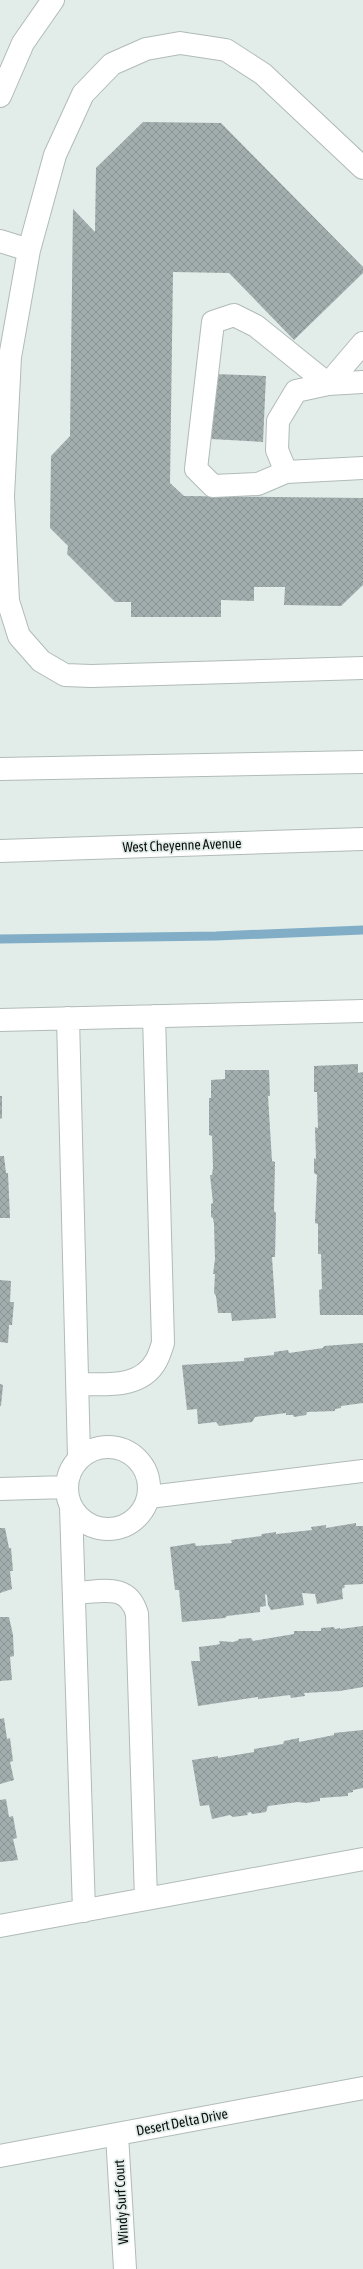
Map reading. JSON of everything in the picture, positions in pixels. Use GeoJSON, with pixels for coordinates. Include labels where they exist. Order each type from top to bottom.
{"type":"FeatureCollection","features":[{"type":"Feature","properties":{"kind":"street"},"geometry":{"type":"LineString","coordinates":[[0,96],[23,43],[52,0]]}},
{"type":"Feature","properties":{"kind":"street"},"geometry":{"type":"LineString","coordinates":[[363,168],[263,74],[226,50],[180,43],[146,49],[112,64],[83,94],[55,155],[29,250],[10,357],[2,480],[8,600],[19,636],[42,661],[65,675],[99,676],[363,668]]}},
{"type":"Feature","properties":{"kind":"street"},"geometry":{"type":"LineString","coordinates":[[0,241],[29,250]]}},
{"type":"Feature","properties":{"kind":"street"},"geometry":{"type":"LineString","coordinates":[[328,384],[256,326],[245,320],[234,315],[213,322],[196,469],[213,486],[258,484],[286,472],[363,468]]}},
{"type":"Feature","properties":{"kind":"street"},"geometry":{"type":"LineString","coordinates":[[328,384],[363,343]]}},
{"type":"Feature","properties":{"kind":"street"},"geometry":{"type":"LineString","coordinates":[[286,472],[277,450],[278,421],[296,391],[328,384],[363,382]]}},
{"type":"Feature","properties":{"kind":"street"},"geometry":{"type":"LineString","coordinates":[[0,769],[363,762]]}},
{"type":"Feature","properties":{"kind":"street","name":"West Cheyenne Avenue"},"geometry":{"type":"LineString","coordinates":[[0,851],[363,839]]}},
{"type":"Feature","properties":{"kind":"street"},"geometry":{"type":"LineString","coordinates":[[0,1020],[363,1011]]}},
{"type":"Feature","properties":{"kind":"street"},"geometry":{"type":"LineString","coordinates":[[78,1384],[131,1381],[146,1373],[156,1361],[162,1343],[154,1016]]}},
{"type":"Feature","properties":{"kind":"street"},"geometry":{"type":"LineString","coordinates":[[68,1018],[79,1457]]}},
{"type":"Feature","properties":{"kind":"street"},"geometry":{"type":"LineString","coordinates":[[69,1497],[77,1516],[91,1526],[106,1530],[123,1527],[137,1518],[149,1497],[150,1489],[147,1473],[139,1459],[125,1450],[110,1446],[94,1448],[79,1457],[70,1470],[69,1497],[74,1593],[84,1911]]}},
{"type":"Feature","properties":{"kind":"street"},"geometry":{"type":"LineString","coordinates":[[149,1497],[363,1471]]}},
{"type":"Feature","properties":{"kind":"street"},"geometry":{"type":"LineString","coordinates":[[0,1489],[69,1497]]}},
{"type":"Feature","properties":{"kind":"street"},"geometry":{"type":"LineString","coordinates":[[74,1593],[118,1592],[127,1595],[134,1602],[137,1614],[146,1899]]}},
{"type":"Feature","properties":{"kind":"street"},"geometry":{"type":"LineString","coordinates":[[0,1926],[363,1859]]}},
{"type":"Feature","properties":{"kind":"street","name":"Desert Delta Drive"},"geometry":{"type":"LineString","coordinates":[[0,2156],[363,2088]]}},
{"type":"Feature","properties":{"kind":"street","name":"Windy Surf Court"},"geometry":{"type":"LineString","coordinates":[[117,2135],[125,2269]]}},
{"type":"Feature","properties":{"kind":"building"},"geometry":{"type":"Polygon","coordinates":[[[143,122],[221,123],[363,267],[363,273],[294,340],[229,273],[173,272],[170,483],[184,496],[363,498],[363,585],[341,606],[284,605],[285,587],[254,587],[254,601],[221,600],[221,617],[131,617],[131,602],[115,602],[67,554],[68,546],[50,528],[51,456],[70,436],[73,209],[95,232],[96,168],[143,122]]]}},
{"type":"Feature","properties":{"kind":"building"},"geometry":{"type":"Polygon","coordinates":[[[214,374],[266,376],[263,442],[211,439],[214,374]]]}},
{"type":"Feature","properties":{"kind":"building"},"geometry":{"type":"Polygon","coordinates":[[[358,1064],[358,1073],[363,1072],[363,1315],[320,1315],[319,1290],[322,1289],[321,1254],[318,1254],[318,1224],[315,1223],[317,1175],[314,1173],[314,1158],[316,1159],[315,1127],[318,1128],[317,1092],[314,1092],[314,1066],[358,1064]]]}},
{"type":"Feature","properties":{"kind":"building"},"geometry":{"type":"Polygon","coordinates":[[[225,1070],[269,1070],[270,1096],[268,1096],[272,1161],[275,1162],[275,1257],[272,1257],[276,1318],[232,1321],[231,1313],[218,1313],[216,1296],[214,1293],[215,1274],[213,1274],[215,1259],[214,1224],[213,1218],[211,1217],[211,1204],[213,1203],[210,1175],[212,1175],[213,1168],[212,1136],[209,1135],[209,1098],[211,1098],[211,1080],[225,1079],[225,1070]]]}},
{"type":"Feature","properties":{"kind":"building"},"geometry":{"type":"Polygon","coordinates":[[[0,1096],[2,1096],[2,1118],[0,1119],[0,1096]]]}},
{"type":"Feature","properties":{"kind":"building"},"geometry":{"type":"Polygon","coordinates":[[[0,1156],[4,1156],[6,1173],[8,1173],[10,1218],[0,1218],[0,1156]]]}},
{"type":"Feature","properties":{"kind":"building"},"geometry":{"type":"Polygon","coordinates":[[[0,1280],[11,1281],[10,1302],[14,1302],[12,1325],[9,1325],[8,1343],[0,1342],[0,1280]]]}},
{"type":"Feature","properties":{"kind":"building"},"geometry":{"type":"Polygon","coordinates":[[[363,1343],[363,1403],[341,1406],[341,1408],[335,1409],[335,1411],[307,1412],[306,1415],[294,1417],[293,1415],[286,1415],[286,1413],[255,1417],[252,1422],[219,1426],[216,1422],[198,1424],[197,1409],[187,1410],[182,1365],[244,1361],[244,1358],[274,1355],[274,1352],[288,1350],[289,1353],[323,1348],[324,1346],[363,1343]]]}},
{"type":"Feature","properties":{"kind":"building"},"geometry":{"type":"Polygon","coordinates":[[[0,1384],[3,1385],[1,1406],[0,1406],[0,1384]]]}},
{"type":"Feature","properties":{"kind":"building"},"geometry":{"type":"Polygon","coordinates":[[[356,1523],[356,1526],[363,1526],[363,1584],[344,1585],[345,1587],[342,1589],[343,1599],[317,1604],[315,1594],[302,1593],[304,1605],[271,1610],[268,1605],[267,1595],[265,1594],[266,1606],[260,1607],[260,1612],[227,1616],[225,1618],[182,1622],[179,1590],[175,1590],[170,1547],[195,1543],[196,1546],[232,1543],[231,1540],[261,1536],[262,1534],[312,1530],[311,1527],[326,1525],[326,1528],[356,1523]]]}},
{"type":"Feature","properties":{"kind":"building"},"geometry":{"type":"Polygon","coordinates":[[[0,1528],[5,1528],[9,1548],[11,1548],[13,1571],[10,1571],[12,1589],[0,1593],[0,1528]]]}},
{"type":"Feature","properties":{"kind":"building"},"geometry":{"type":"Polygon","coordinates":[[[0,1617],[9,1617],[13,1635],[14,1656],[10,1657],[12,1680],[0,1681],[0,1617]]]}},
{"type":"Feature","properties":{"kind":"building"},"geometry":{"type":"Polygon","coordinates":[[[363,1626],[363,1687],[340,1691],[304,1693],[305,1696],[291,1698],[290,1695],[258,1699],[258,1697],[198,1706],[191,1661],[200,1661],[199,1647],[220,1644],[219,1641],[233,1642],[239,1640],[238,1639],[251,1638],[253,1641],[294,1634],[294,1631],[321,1631],[321,1628],[334,1627],[335,1629],[340,1629],[363,1626]]]}},
{"type":"Feature","properties":{"kind":"building"},"geometry":{"type":"Polygon","coordinates":[[[4,1718],[7,1739],[10,1738],[13,1761],[10,1762],[14,1780],[0,1784],[0,1719],[4,1718]]]}},
{"type":"Feature","properties":{"kind":"building"},"geometry":{"type":"Polygon","coordinates":[[[363,1730],[363,1788],[353,1790],[353,1792],[348,1793],[348,1796],[320,1798],[320,1801],[306,1803],[298,1802],[268,1806],[266,1812],[252,1814],[251,1812],[247,1813],[248,1815],[233,1817],[230,1815],[212,1819],[209,1805],[200,1806],[192,1760],[218,1756],[218,1758],[254,1752],[254,1749],[283,1744],[284,1741],[299,1738],[299,1742],[334,1735],[334,1733],[363,1730]]]}},
{"type":"Feature","properties":{"kind":"building"},"geometry":{"type":"Polygon","coordinates":[[[6,1799],[9,1817],[13,1816],[17,1838],[13,1839],[18,1860],[0,1862],[0,1800],[6,1799]]]}},
{"type":"Feature","properties":{"kind":"waterway"},"geometry":{"type":"LineString","coordinates":[[0,939],[216,936],[363,930]]}}]}
